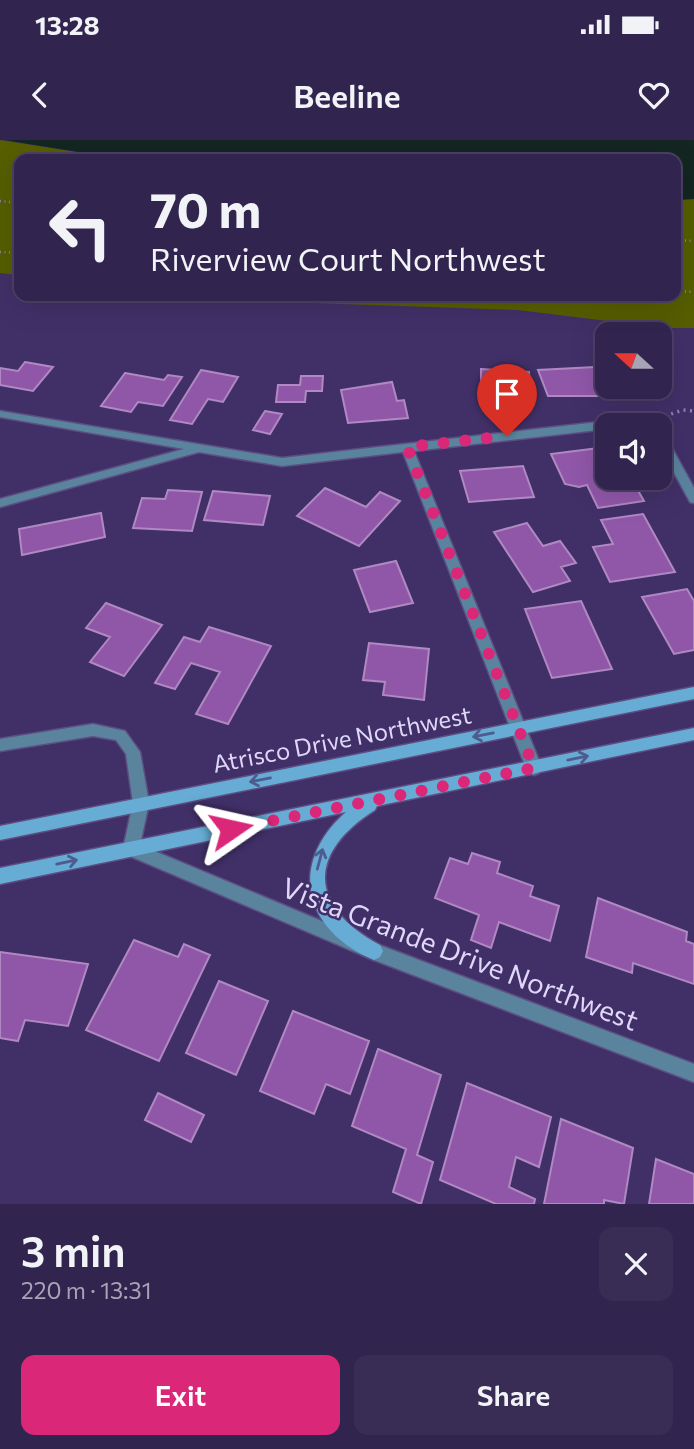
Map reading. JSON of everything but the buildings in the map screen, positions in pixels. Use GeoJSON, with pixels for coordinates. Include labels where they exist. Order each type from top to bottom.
{"type":"FeatureCollection","features":[{"type":"Feature","properties":{"kind":"main road","name":"Atrisco Drive Northwest"},"geometry":{"type":"LineString","coordinates":[[0,833],[694,693]]}},
{"type":"Feature","properties":{"kind":"main road"},"geometry":{"type":"LineString","coordinates":[[0,876],[694,734]]}},
{"type":"Feature","properties":{"kind":"main road"},"geometry":{"type":"LineString","coordinates":[[374,951],[348,936],[329,916],[316,882],[317,863],[333,831],[381,799]]}},
{"type":"Feature","properties":{"kind":"street"},"geometry":{"type":"LineString","coordinates":[[0,414],[282,462],[595,429]]}},
{"type":"Feature","properties":{"kind":"street"},"geometry":{"type":"LineString","coordinates":[[407,447],[534,768]]}},
{"type":"Feature","properties":{"kind":"street"},"geometry":{"type":"LineString","coordinates":[[0,503],[198,448]]}},
{"type":"Feature","properties":{"kind":"street"},"geometry":{"type":"LineString","coordinates":[[672,459],[694,499]]}},
{"type":"Feature","properties":{"kind":"street"},"geometry":{"type":"LineString","coordinates":[[0,745],[93,730],[120,735],[133,752],[141,803],[131,849]]}},
{"type":"Feature","properties":{"kind":"street","name":"Vista Grande Drive Northwest"},"geometry":{"type":"LineString","coordinates":[[131,849],[374,951],[694,1073]]}},
{"type":"Feature","properties":{"kind":"path"},"geometry":{"type":"LineString","coordinates":[[672,415],[683,410],[694,411]]}},
{"type":"Feature","properties":{"kind":"green space"},"geometry":{"type":"Polygon","coordinates":[[[0,140],[90,154],[14,154],[14,274],[0,273],[0,140]]]}},
{"type":"Feature","properties":{"kind":"green space"},"geometry":{"type":"Polygon","coordinates":[[[694,199],[694,328],[672,328],[672,322],[616,322],[518,310],[251,301],[681,301],[681,200],[694,199]]]}},
{"type":"Feature","properties":{"kind":"shaded area"},"geometry":{"type":"Polygon","coordinates":[[[4,140],[694,140],[694,199],[681,200],[681,154],[91,154],[4,140]]]}},
{"type":"Feature","properties":{"kind":"route"},"geometry":{"type":"LineString","coordinates":[[231,829],[534,768],[407,447],[507,436]]}}]}
